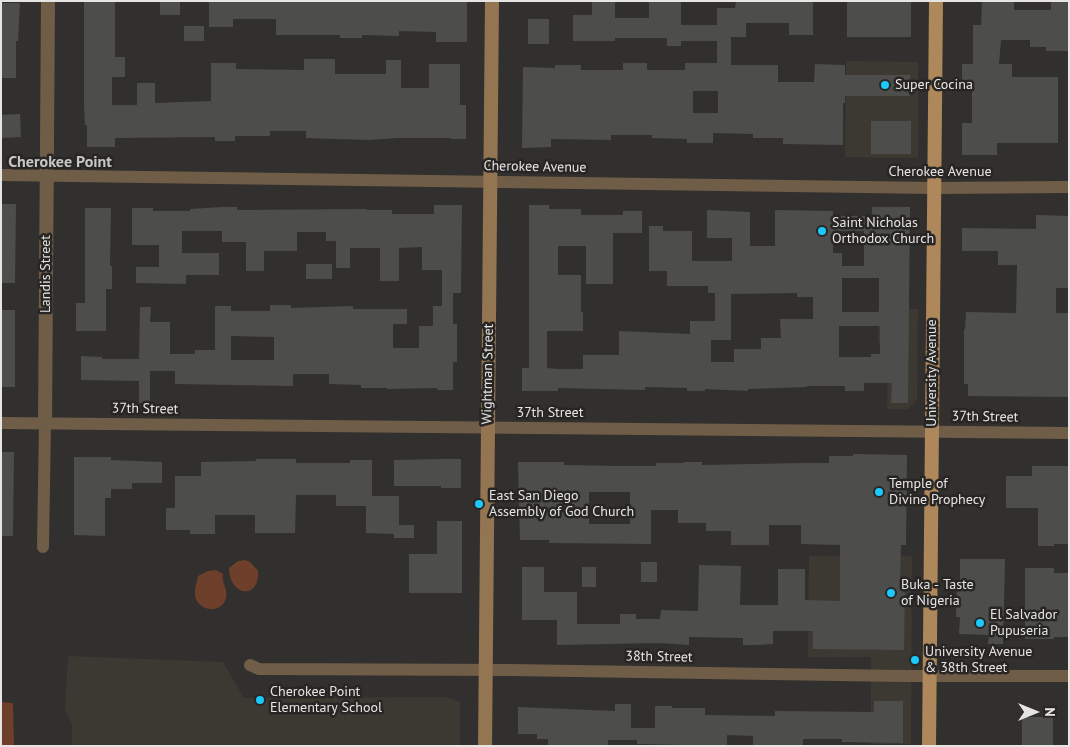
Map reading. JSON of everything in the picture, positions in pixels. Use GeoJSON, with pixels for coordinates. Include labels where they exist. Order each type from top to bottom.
{"type":"FeatureCollection","features":[{"type":"Feature","properties":{"kind":"main road","name":"Wightman Street"},"geometry":{"type":"LineString","coordinates":[[485,746],[492,1]]}},
{"type":"Feature","properties":{"kind":"main road","name":"University Avenue"},"geometry":{"type":"LineString","coordinates":[[929,746],[936,1]]}},
{"type":"Feature","properties":{"kind":"street","name":"Landis Street"},"geometry":{"type":"LineString","coordinates":[[43,547],[48,1]]}},
{"type":"Feature","properties":{"kind":"street","name":"Cherokee Avenue"},"geometry":{"type":"LineString","coordinates":[[1,175],[934,188],[1069,187]]}},
{"type":"Feature","properties":{"kind":"street","name":"37th Street"},"geometry":{"type":"LineString","coordinates":[[1,423],[1069,433]]}},
{"type":"Feature","properties":{"kind":"street","name":"38th Street"},"geometry":{"type":"LineString","coordinates":[[250,665],[259,669],[1069,676]]}},
{"type":"Feature","properties":{"kind":"shaded area"},"geometry":{"type":"Polygon","coordinates":[[[846,61],[918,62],[918,158],[845,157],[846,61]]]}},
{"type":"Feature","properties":{"kind":"shaded area"},"geometry":{"type":"Polygon","coordinates":[[[878,309],[918,309],[917,399],[908,409],[887,409],[888,343],[878,343],[878,309]]]}},
{"type":"Feature","properties":{"kind":"shaded area"},"geometry":{"type":"Polygon","coordinates":[[[809,556],[912,556],[911,744],[871,744],[871,657],[808,657],[809,556]]]}},
{"type":"Feature","properties":{"kind":"shaded area"},"geometry":{"type":"Polygon","coordinates":[[[245,560],[250,562],[258,571],[257,581],[250,591],[239,589],[230,577],[229,568],[238,561],[245,560]]]}},
{"type":"Feature","properties":{"kind":"shaded area"},"geometry":{"type":"Polygon","coordinates":[[[216,570],[223,574],[226,597],[222,605],[215,609],[210,609],[198,603],[195,593],[198,576],[208,571],[216,570]]]}},
{"type":"Feature","properties":{"kind":"shaded area","name":"Cherokee Point Elementary School"},"geometry":{"type":"Polygon","coordinates":[[[68,656],[223,662],[244,698],[445,697],[460,702],[460,746],[72,746],[72,725],[65,710],[68,656]]]}},
{"type":"Feature","properties":{"kind":"shaded area"},"geometry":{"type":"Polygon","coordinates":[[[1,702],[13,703],[14,746],[1,746],[1,702]]]}},
{"type":"Feature","properties":{"kind":"building"},"geometry":{"type":"Polygon","coordinates":[[[84,1],[115,1],[115,57],[125,57],[125,77],[112,77],[112,105],[137,105],[137,83],[155,83],[155,103],[211,101],[211,63],[236,63],[236,69],[304,70],[304,59],[335,59],[335,74],[386,74],[386,60],[401,60],[401,88],[429,88],[429,64],[460,64],[460,105],[466,105],[466,139],[398,138],[368,140],[306,138],[306,131],[270,131],[270,136],[235,136],[235,141],[215,141],[215,137],[115,138],[115,147],[87,147],[84,103],[84,1]]]}},
{"type":"Feature","properties":{"kind":"building"},"geometry":{"type":"Polygon","coordinates":[[[160,1],[180,1],[180,15],[160,15],[160,1]]]}},
{"type":"Feature","properties":{"kind":"building"},"geometry":{"type":"Polygon","coordinates":[[[209,1],[467,1],[467,42],[436,42],[436,32],[399,31],[399,36],[362,35],[362,38],[340,38],[340,35],[276,35],[276,19],[233,19],[233,27],[209,27],[209,1]]]}},
{"type":"Feature","properties":{"kind":"building"},"geometry":{"type":"Polygon","coordinates":[[[592,1],[615,1],[615,18],[649,18],[649,1],[681,1],[681,25],[717,25],[717,8],[735,8],[736,1],[813,1],[813,35],[789,35],[789,23],[746,23],[746,37],[731,37],[731,65],[778,65],[778,82],[814,82],[815,64],[845,65],[845,75],[910,75],[910,96],[845,96],[845,103],[843,103],[843,145],[783,144],[783,138],[753,138],[753,134],[713,133],[713,143],[687,143],[687,139],[652,138],[652,135],[611,135],[611,140],[551,139],[551,147],[522,148],[523,67],[555,68],[555,65],[581,65],[581,70],[623,70],[623,63],[647,63],[647,70],[685,70],[685,63],[717,63],[717,41],[681,41],[681,46],[667,46],[667,38],[615,38],[615,41],[573,41],[573,15],[592,15],[592,1]],[[693,91],[693,113],[718,113],[718,91],[693,91]]]}},
{"type":"Feature","properties":{"kind":"building"},"geometry":{"type":"Polygon","coordinates":[[[847,1],[911,1],[911,37],[847,37],[847,1]]]}},
{"type":"Feature","properties":{"kind":"building"},"geometry":{"type":"Polygon","coordinates":[[[982,1],[1014,1],[1014,10],[1051,10],[1051,1],[1069,1],[1069,51],[1046,51],[1046,47],[1030,47],[1030,40],[1001,40],[999,64],[1012,64],[1012,77],[1058,77],[1058,143],[997,143],[997,155],[962,155],[962,123],[972,123],[972,90],[962,90],[962,64],[973,64],[973,25],[981,25],[982,1]]]}},
{"type":"Feature","properties":{"kind":"building"},"geometry":{"type":"Polygon","coordinates":[[[1,3],[20,3],[18,41],[16,41],[16,78],[1,78],[1,3]]]}},
{"type":"Feature","properties":{"kind":"building"},"geometry":{"type":"Polygon","coordinates":[[[528,19],[549,19],[549,44],[528,44],[528,19]]]}},
{"type":"Feature","properties":{"kind":"building"},"geometry":{"type":"Polygon","coordinates":[[[184,26],[204,26],[204,41],[184,41],[184,26]]]}},
{"type":"Feature","properties":{"kind":"building"},"geometry":{"type":"Polygon","coordinates":[[[20,114],[21,137],[1,138],[1,115],[20,114]]]}},
{"type":"Feature","properties":{"kind":"building"},"geometry":{"type":"Polygon","coordinates":[[[871,121],[911,121],[911,154],[871,154],[871,121]]]}},
{"type":"Feature","properties":{"kind":"building"},"geometry":{"type":"Polygon","coordinates":[[[1,204],[16,204],[15,283],[1,283],[1,204]]]}},
{"type":"Feature","properties":{"kind":"building"},"geometry":{"type":"Polygon","coordinates":[[[434,205],[462,205],[461,293],[453,293],[453,324],[457,324],[457,362],[453,362],[453,390],[437,390],[437,388],[361,388],[361,385],[329,384],[329,374],[293,374],[293,386],[175,384],[175,371],[150,371],[150,403],[139,403],[139,381],[81,380],[81,356],[102,357],[102,359],[139,359],[140,307],[151,307],[150,322],[170,322],[170,354],[195,354],[195,350],[215,350],[215,306],[231,306],[231,311],[270,311],[270,305],[291,305],[291,308],[353,306],[353,309],[407,309],[407,324],[393,324],[393,348],[419,348],[419,326],[433,326],[433,306],[442,306],[442,270],[422,270],[422,247],[399,248],[399,281],[380,281],[380,248],[350,248],[350,268],[336,268],[336,241],[326,241],[326,232],[297,232],[297,251],[264,251],[264,271],[246,271],[246,242],[222,242],[222,231],[182,231],[182,253],[219,253],[219,275],[186,275],[186,284],[136,283],[136,267],[159,267],[159,245],[132,245],[132,208],[153,208],[153,211],[190,211],[190,209],[222,207],[237,207],[237,210],[367,209],[392,210],[392,214],[434,214],[434,205]],[[231,336],[231,360],[274,360],[274,337],[231,336]]]}},
{"type":"Feature","properties":{"kind":"building"},"geometry":{"type":"Polygon","coordinates":[[[529,205],[549,205],[549,209],[581,209],[581,215],[623,215],[623,211],[642,211],[642,233],[613,233],[613,284],[586,284],[586,246],[558,246],[558,275],[581,275],[583,331],[547,331],[547,368],[558,369],[583,369],[583,355],[619,355],[619,331],[690,334],[690,321],[715,321],[715,293],[708,293],[708,286],[667,286],[667,271],[649,271],[649,226],[663,226],[663,231],[692,231],[692,261],[732,261],[732,238],[707,238],[707,210],[750,212],[750,246],[775,246],[775,210],[833,211],[833,216],[872,216],[872,207],[910,207],[908,403],[891,403],[892,383],[864,383],[864,391],[845,391],[845,386],[807,386],[748,389],[748,391],[705,389],[705,391],[687,391],[687,388],[645,387],[645,390],[558,388],[558,391],[522,391],[522,368],[529,368],[529,205]],[[833,231],[833,253],[842,253],[842,266],[864,266],[864,231],[833,231]],[[842,278],[842,312],[879,312],[879,278],[842,278]],[[797,293],[731,294],[731,340],[711,340],[711,362],[734,362],[734,349],[761,349],[761,338],[781,338],[780,319],[813,319],[813,297],[797,297],[797,293]],[[839,326],[839,357],[871,357],[871,354],[880,354],[880,326],[839,326]]]}},
{"type":"Feature","properties":{"kind":"building"},"geometry":{"type":"Polygon","coordinates":[[[85,208],[111,208],[110,266],[112,266],[112,289],[106,289],[106,331],[76,331],[76,303],[85,303],[85,208]]]}},
{"type":"Feature","properties":{"kind":"building"},"geometry":{"type":"Polygon","coordinates":[[[1036,215],[1069,216],[1069,288],[1056,288],[1056,313],[1069,313],[1069,397],[968,396],[968,384],[964,384],[964,329],[966,312],[1016,313],[1017,265],[998,265],[998,251],[962,251],[962,228],[1036,229],[1036,215]]]}},
{"type":"Feature","properties":{"kind":"building"},"geometry":{"type":"Polygon","coordinates":[[[306,264],[332,264],[332,279],[306,279],[306,264]]]}},
{"type":"Feature","properties":{"kind":"building"},"geometry":{"type":"Polygon","coordinates":[[[1,310],[15,310],[15,387],[1,387],[1,310]]]}},
{"type":"Feature","properties":{"kind":"building"},"geometry":{"type":"Polygon","coordinates":[[[1,452],[14,452],[13,536],[1,536],[1,452]]]}},
{"type":"Feature","properties":{"kind":"building"},"geometry":{"type":"Polygon","coordinates":[[[853,454],[907,455],[906,545],[901,545],[900,582],[905,582],[904,650],[813,649],[813,631],[773,631],[773,644],[757,645],[743,645],[743,638],[689,637],[689,645],[659,643],[557,645],[557,620],[522,620],[522,567],[544,567],[544,592],[577,592],[577,624],[620,624],[620,614],[636,614],[636,619],[660,619],[661,610],[698,611],[699,565],[741,566],[740,605],[778,605],[778,569],[805,569],[805,600],[840,601],[840,545],[801,544],[801,525],[769,525],[769,545],[731,545],[731,531],[706,531],[706,523],[678,523],[678,510],[651,510],[651,544],[549,543],[549,540],[520,540],[518,462],[564,462],[564,465],[622,466],[656,466],[656,463],[684,462],[702,462],[702,465],[829,463],[829,456],[853,456],[853,454]],[[589,492],[589,524],[630,524],[630,492],[589,492]]]}},
{"type":"Feature","properties":{"kind":"building"},"geometry":{"type":"Polygon","coordinates":[[[74,457],[111,457],[111,460],[162,462],[162,483],[132,483],[132,489],[111,489],[111,498],[105,498],[105,536],[74,535],[74,457]]]}},
{"type":"Feature","properties":{"kind":"building"},"geometry":{"type":"Polygon","coordinates":[[[256,459],[296,459],[296,463],[350,463],[350,460],[372,460],[372,496],[399,496],[399,525],[414,525],[414,538],[394,538],[394,534],[366,533],[366,506],[336,506],[336,495],[296,495],[295,533],[255,533],[255,515],[215,515],[215,534],[190,534],[190,530],[166,530],[166,508],[175,508],[175,476],[201,476],[201,462],[256,461],[256,459]]]}},
{"type":"Feature","properties":{"kind":"building"},"geometry":{"type":"Polygon","coordinates":[[[461,459],[461,488],[394,486],[394,460],[461,459]]]}},
{"type":"Feature","properties":{"kind":"building"},"geometry":{"type":"Polygon","coordinates":[[[1032,466],[1069,466],[1069,544],[1038,546],[1038,508],[1006,508],[1006,476],[1032,476],[1032,466]]]}},
{"type":"Feature","properties":{"kind":"building"},"geometry":{"type":"Polygon","coordinates":[[[437,521],[462,521],[462,593],[409,593],[409,554],[437,554],[437,521]]]}},
{"type":"Feature","properties":{"kind":"building"},"geometry":{"type":"Polygon","coordinates":[[[960,559],[1005,559],[1003,644],[988,644],[989,635],[959,634],[960,617],[956,617],[957,584],[960,584],[960,559]]]}},
{"type":"Feature","properties":{"kind":"building"},"geometry":{"type":"Polygon","coordinates":[[[641,562],[657,562],[657,582],[641,582],[641,562]]]}},
{"type":"Feature","properties":{"kind":"building"},"geometry":{"type":"Polygon","coordinates":[[[582,567],[596,567],[596,587],[582,587],[582,567]]]}},
{"type":"Feature","properties":{"kind":"building"},"geometry":{"type":"Polygon","coordinates":[[[1025,568],[1054,568],[1054,573],[1069,573],[1069,637],[1025,639],[1025,568]]]}},
{"type":"Feature","properties":{"kind":"building"},"geometry":{"type":"Polygon","coordinates":[[[874,701],[903,701],[903,743],[842,742],[842,739],[803,739],[803,746],[753,746],[753,736],[727,735],[727,746],[637,744],[637,740],[608,740],[608,746],[548,746],[548,739],[537,739],[537,734],[518,734],[518,707],[615,711],[615,704],[631,704],[631,728],[655,728],[655,706],[705,708],[705,715],[775,716],[775,711],[874,712],[874,701]]]}},
{"type":"Feature","properties":{"kind":"building"},"geometry":{"type":"Polygon","coordinates":[[[1022,717],[1053,717],[1053,746],[1022,746],[1022,717]]]}},
{"type":"Feature","properties":{"kind":"place","name":"Super Cocina"},"geometry":{"type":"Point","coordinates":[885,85]}},
{"type":"Feature","properties":{"kind":"place","name":"Saint Nicholas Orthodox Church"},"geometry":{"type":"Point","coordinates":[822,231]}},
{"type":"Feature","properties":{"kind":"place","name":"Temple of Divine Prophecy"},"geometry":{"type":"Point","coordinates":[879,492]}},
{"type":"Feature","properties":{"kind":"place","name":"East San Diego Assembly of God Church"},"geometry":{"type":"Point","coordinates":[479,504]}},
{"type":"Feature","properties":{"kind":"place","name":"Buka - Taste of Nigeria"},"geometry":{"type":"Point","coordinates":[891,593]}},
{"type":"Feature","properties":{"kind":"place","name":"El Salvador Pupuseria"},"geometry":{"type":"Point","coordinates":[980,623]}},
{"type":"Feature","properties":{"kind":"place","name":"University Avenue & 38th Street"},"geometry":{"type":"Point","coordinates":[915,660]}},
{"type":"Feature","properties":{"kind":"place","name":"Cherokee Point Elementary School"},"geometry":{"type":"Point","coordinates":[260,700]}},
{"type":"Feature","properties":{"kind":"district","name":"Cherokee Point"},"geometry":{"type":"Point","coordinates":[60,162]}}]}
